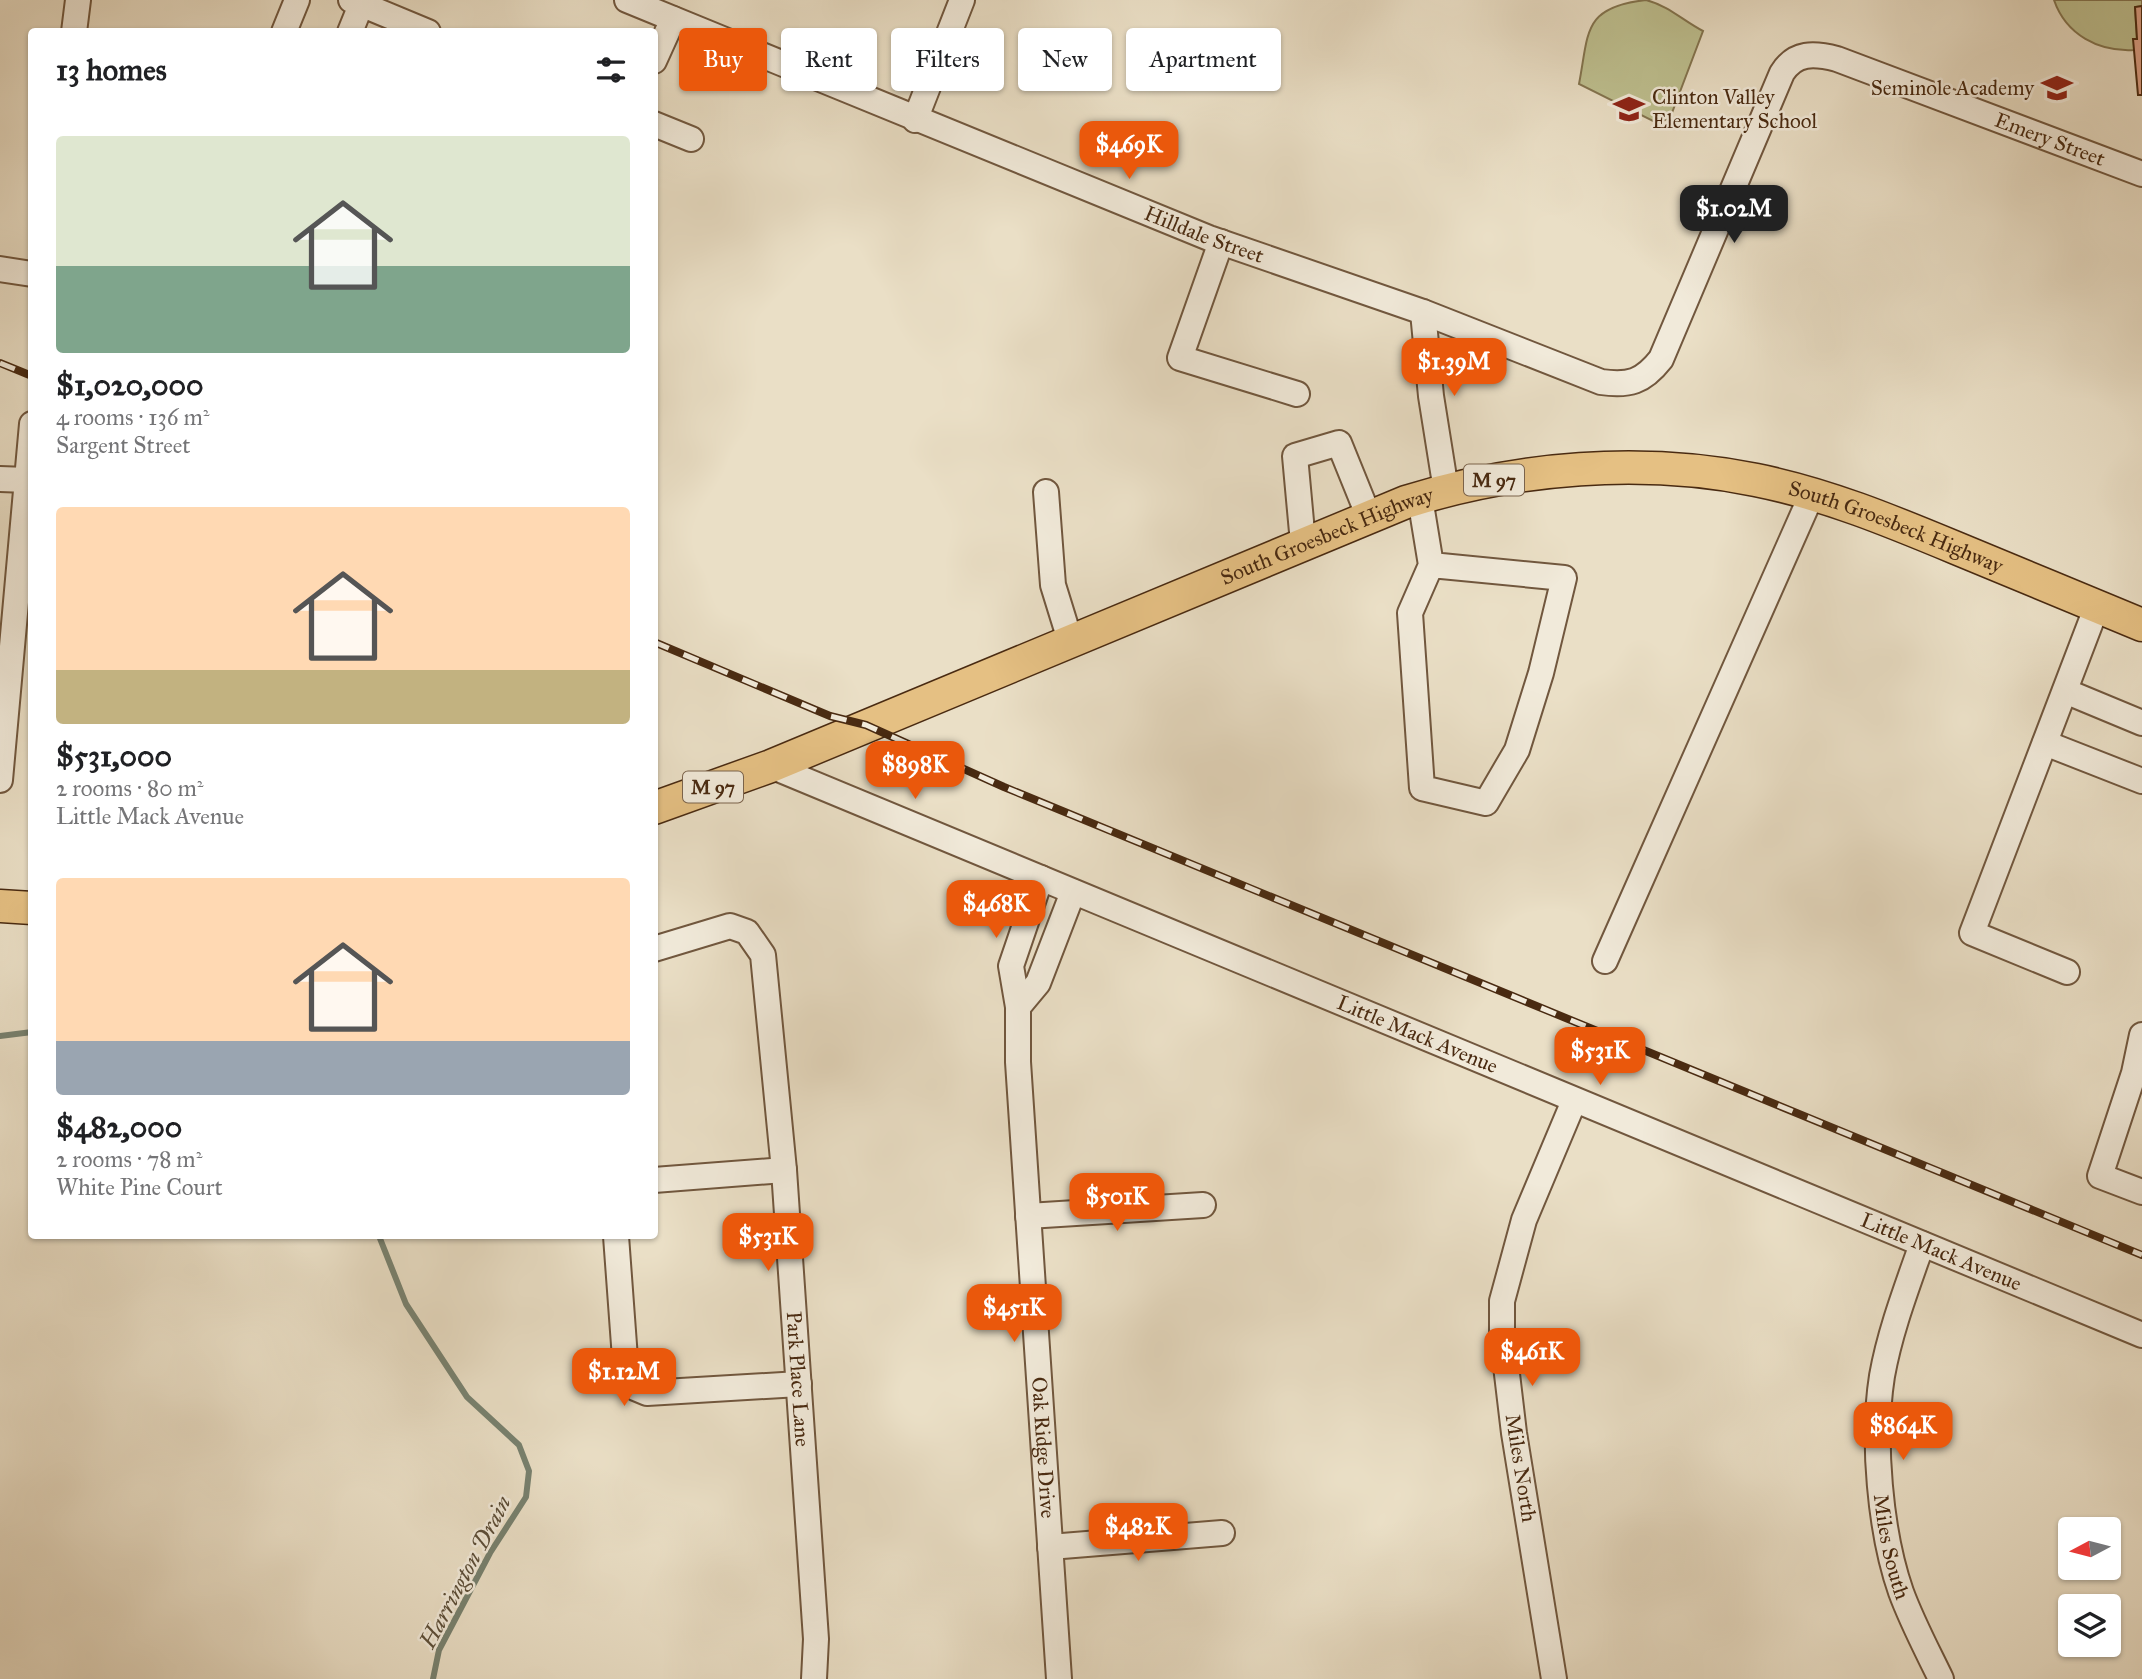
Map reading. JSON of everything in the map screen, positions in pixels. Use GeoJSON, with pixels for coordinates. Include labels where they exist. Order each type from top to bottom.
{"type":"FeatureCollection","features":[{"type":"Feature","properties":{"kind":"main road","name":"South Groesbeck Highway"},"geometry":{"type":"LineString","coordinates":[[658,807],[771,766],[1369,517],[1433,494],[1555,472],[1652,468],[1708,472],[1812,494],[1867,512],[2142,625]]}},
{"type":"Feature","properties":{"kind":"main road"},"geometry":{"type":"LineString","coordinates":[[0,905],[28,908]]}},
{"type":"Feature","properties":{"kind":"street"},"geometry":{"type":"LineString","coordinates":[[74,28],[78,0]]}},
{"type":"Feature","properties":{"kind":"street"},"geometry":{"type":"LineString","coordinates":[[286,28],[298,0]]}},
{"type":"Feature","properties":{"kind":"street","name":"Hilldale Street"},"geometry":{"type":"LineString","coordinates":[[628,0],[915,120],[1221,242],[1423,312],[1601,382],[1632,384]]}},
{"type":"Feature","properties":{"kind":"street"},"geometry":{"type":"LineString","coordinates":[[915,120],[962,0]]}},
{"type":"Feature","properties":{"kind":"street"},"geometry":{"type":"LineString","coordinates":[[351,28],[358,1],[419,28]]}},
{"type":"Feature","properties":{"kind":"street"},"geometry":{"type":"LineString","coordinates":[[658,52],[673,19]]}},
{"type":"Feature","properties":{"kind":"street","name":"Emery Street"},"geometry":{"type":"LineString","coordinates":[[1632,384],[1649,373],[1661,359],[1782,74],[1789,62],[1800,56],[1823,55],[1837,59],[2142,174]]}},
{"type":"Feature","properties":{"kind":"street"},"geometry":{"type":"LineString","coordinates":[[658,126],[691,139]]}},
{"type":"Feature","properties":{"kind":"street"},"geometry":{"type":"LineString","coordinates":[[1221,242],[1180,358],[1297,394]]}},
{"type":"Feature","properties":{"kind":"street"},"geometry":{"type":"LineString","coordinates":[[0,269],[28,273]]}},
{"type":"Feature","properties":{"kind":"street"},"geometry":{"type":"LineString","coordinates":[[1423,312],[1431,396],[1431,565],[1410,613],[1422,788],[1486,803],[1517,750],[1541,673],[1564,578],[1431,565]]}},
{"type":"Feature","properties":{"kind":"street"},"geometry":{"type":"LineString","coordinates":[[1303,543],[1294,456],[1339,443],[1369,517]]}},
{"type":"Feature","properties":{"kind":"street"},"geometry":{"type":"LineString","coordinates":[[0,780],[3,695],[25,563],[28,469]]}},
{"type":"Feature","properties":{"kind":"street"},"geometry":{"type":"LineString","coordinates":[[0,479],[27,480]]}},
{"type":"Feature","properties":{"kind":"street"},"geometry":{"type":"LineString","coordinates":[[1046,492],[1050,565],[1070,640]]}},
{"type":"Feature","properties":{"kind":"street"},"geometry":{"type":"LineString","coordinates":[[1605,961],[1812,494]]}},
{"type":"Feature","properties":{"kind":"street"},"geometry":{"type":"LineString","coordinates":[[2067,972],[1972,933],[2097,606]]}},
{"type":"Feature","properties":{"kind":"street"},"geometry":{"type":"LineString","coordinates":[[2065,691],[2142,723]]}},
{"type":"Feature","properties":{"kind":"street"},"geometry":{"type":"LineString","coordinates":[[2045,743],[2142,781]]}},
{"type":"Feature","properties":{"kind":"street","name":"Little Mack Avenue"},"geometry":{"type":"LineString","coordinates":[[771,766],[2142,1335]]}},
{"type":"Feature","properties":{"kind":"street","name":"Oak Ridge Drive"},"geometry":{"type":"LineString","coordinates":[[1041,878],[1011,966],[1018,1007],[1018,1062],[1059,1679]]}},
{"type":"Feature","properties":{"kind":"street"},"geometry":{"type":"LineString","coordinates":[[1018,1007],[1038,983],[1073,892]]}},
{"type":"Feature","properties":{"kind":"street","name":"Park Place Lane"},"geometry":{"type":"LineString","coordinates":[[658,948],[730,926],[747,932],[764,955],[784,1170],[817,1639],[814,1679]]}},
{"type":"Feature","properties":{"kind":"street"},"geometry":{"type":"LineString","coordinates":[[2140,1044],[2134,1073],[2099,1176],[2142,1192]]}},
{"type":"Feature","properties":{"kind":"street","name":"Miles North"},"geometry":{"type":"LineString","coordinates":[[1554,1679],[1514,1433],[1502,1332],[1502,1301],[1524,1220],[1574,1101]]}},
{"type":"Feature","properties":{"kind":"street"},"geometry":{"type":"LineString","coordinates":[[658,1180],[784,1170]]}},
{"type":"Feature","properties":{"kind":"street"},"geometry":{"type":"LineString","coordinates":[[1028,1216],[1203,1205]]}},
{"type":"Feature","properties":{"kind":"street"},"geometry":{"type":"LineString","coordinates":[[616,1239],[626,1372],[635,1388],[647,1393],[799,1384]]}},
{"type":"Feature","properties":{"kind":"street","name":"Miles South"},"geometry":{"type":"LineString","coordinates":[[1922,1244],[1887,1352],[1882,1378],[1879,1442],[1884,1505],[1893,1563],[1913,1621],[1941,1679]]}},
{"type":"Feature","properties":{"kind":"street"},"geometry":{"type":"LineString","coordinates":[[1050,1547],[1222,1533]]}},
{"type":"Feature","properties":{"kind":"street"},"geometry":{"type":"LineString","coordinates":[[808,1679],[814,1679]]}},
{"type":"Feature","properties":{"kind":"green space"},"geometry":{"type":"Polygon","coordinates":[[[1646,0],[1669,10],[1703,31],[1670,118],[1657,123],[1579,84],[1588,37],[1599,16],[1610,9],[1646,0]]]}},
{"type":"Feature","properties":{"kind":"green space"},"geometry":{"type":"Polygon","coordinates":[[[2054,0],[2142,0],[2142,6],[2135,7],[2137,39],[2134,50],[2108,48],[2085,39],[2067,23],[2054,0]]]}},
{"type":"Feature","properties":{"kind":"building"},"geometry":{"type":"Polygon","coordinates":[[[2142,6],[2142,95],[2138,95],[2133,39],[2137,39],[2135,7],[2142,6]]]}},
{"type":"Feature","properties":{"kind":"waterway","name":"Harrington Drain"},"geometry":{"type":"LineString","coordinates":[[0,1036],[28,1032]]}},
{"type":"Feature","properties":{"kind":"waterway","name":"Harrington Drain"},"geometry":{"type":"LineString","coordinates":[[380,1239],[406,1304],[467,1397],[519,1445],[529,1471],[526,1497],[490,1553],[439,1650],[433,1679]]}},
{"type":"Feature","properties":{"kind":"railway"},"geometry":{"type":"LineString","coordinates":[[0,363],[28,374]]}},
{"type":"Feature","properties":{"kind":"railway"},"geometry":{"type":"LineString","coordinates":[[658,644],[830,716],[866,725],[1004,787],[2142,1255]]}},
{"type":"Feature","properties":{"kind":"place","name":"Seminole Academy"},"geometry":{"type":"Point","coordinates":[2057,88]}},
{"type":"Feature","properties":{"kind":"place","name":"Clinton Valley Elementary School"},"geometry":{"type":"Point","coordinates":[1629,109]}}]}
